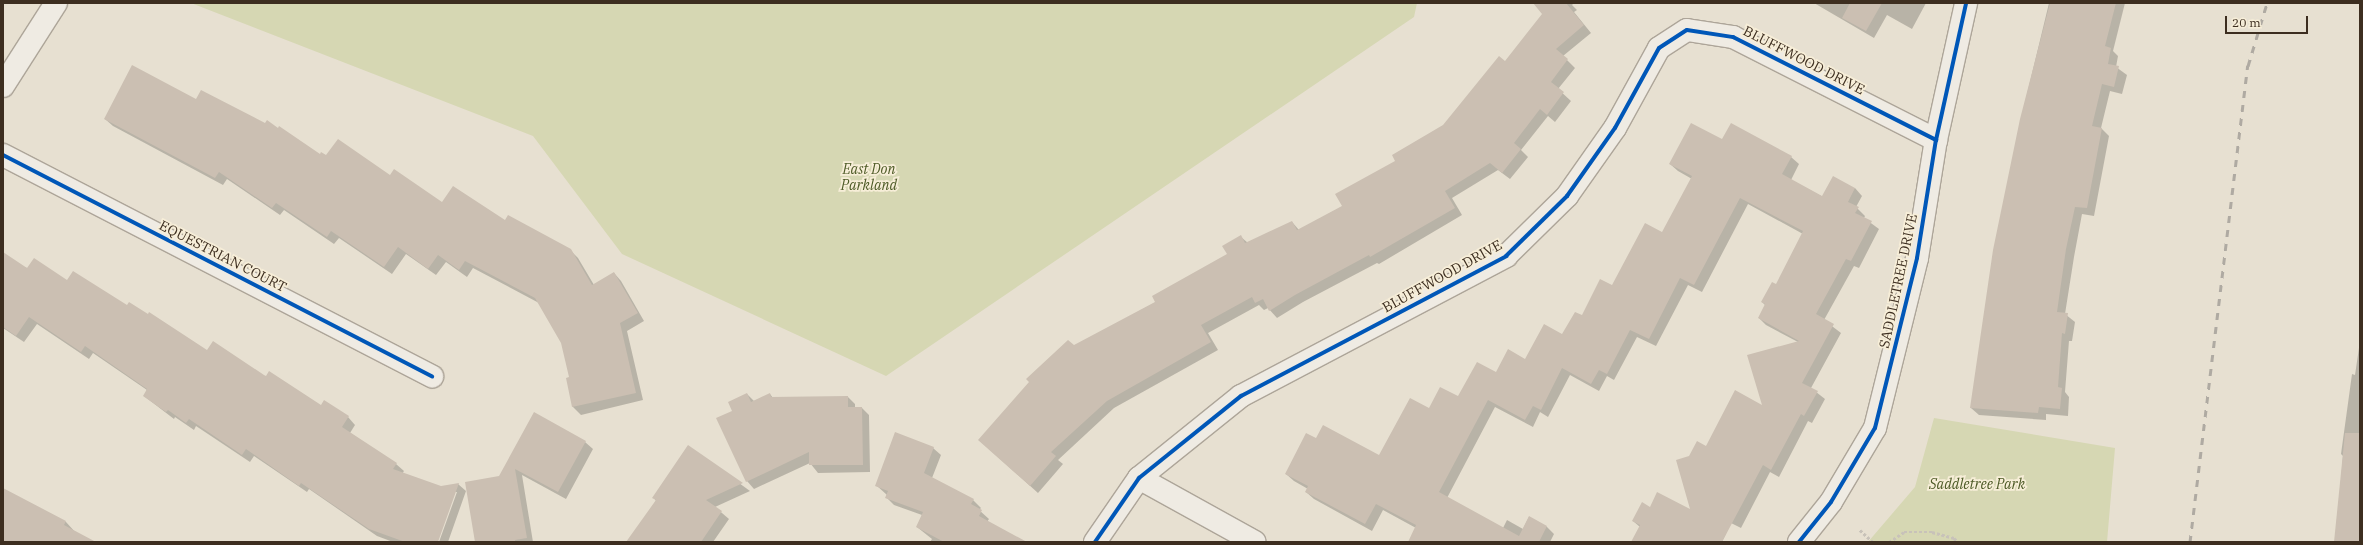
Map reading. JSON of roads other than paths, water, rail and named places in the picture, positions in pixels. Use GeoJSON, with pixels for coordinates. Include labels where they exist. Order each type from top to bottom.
{"type":"FeatureCollection","features":[{"type":"Feature","properties":{"kind":"street"},"geometry":{"type":"LineString","coordinates":[[3,86],[56,3]]}},
{"type":"Feature","properties":{"kind":"street","name":"SADDLETREE DRIVE"},"geometry":{"type":"LineString","coordinates":[[1799,542],[1831,502],[1875,428],[1917,258],[1936,140],[1966,3]]}},
{"type":"Feature","properties":{"kind":"street","name":"BLUFFWOOD DRIVE"},"geometry":{"type":"LineString","coordinates":[[1095,542],[1139,478],[1241,396],[1506,256],[1567,196],[1615,128],[1659,48],[1687,30],[1733,37],[1936,140]]}},
{"type":"Feature","properties":{"kind":"street","name":"EQUESTRIAN COURT"},"geometry":{"type":"LineString","coordinates":[[3,155],[432,376]]}},
{"type":"Feature","properties":{"kind":"street"},"geometry":{"type":"LineString","coordinates":[[1139,478],[1255,542]]}},
{"type":"Feature","properties":{"kind":"railway"},"geometry":{"type":"LineString","coordinates":[[2190,542],[2248,66],[2267,3]]}},
{"type":"Feature","properties":{"kind":"park label","name":"East Don Parkland"},"geometry":{"type":"Point","coordinates":[869,178]}},
{"type":"Feature","properties":{"kind":"park label","name":"Saddletree Park"},"geometry":{"type":"Point","coordinates":[1977,484]}}]}
